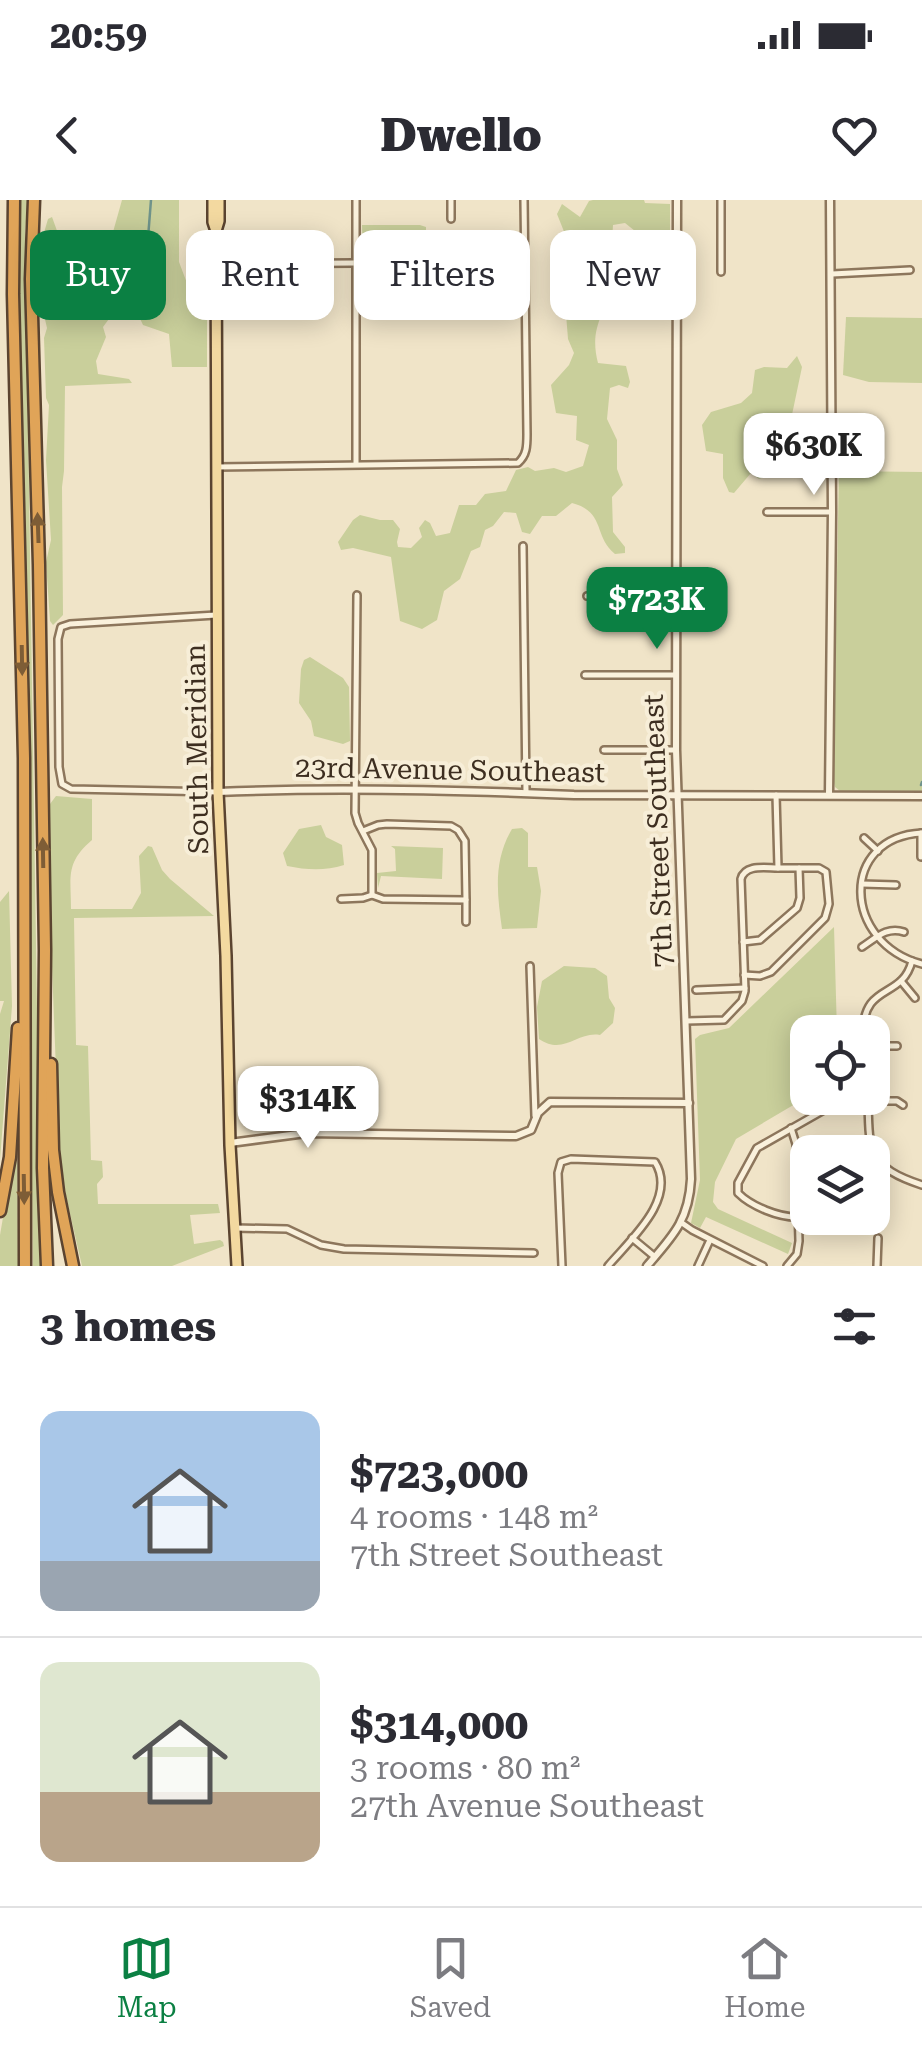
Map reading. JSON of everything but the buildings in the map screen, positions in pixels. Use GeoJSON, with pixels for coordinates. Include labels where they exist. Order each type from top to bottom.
{"type":"FeatureCollection","features":[{"type":"Feature","properties":{"kind":"highway"},"geometry":{"type":"LineString","coordinates":[[12,200],[8,246],[24,739],[25,1266]]}},
{"type":"Feature","properties":{"kind":"highway"},"geometry":{"type":"LineString","coordinates":[[34,200],[31,264],[40,565],[46,1266]]}},
{"type":"Feature","properties":{"kind":"highway"},"geometry":{"type":"LineString","coordinates":[[45,950],[53,1150],[73,1266]]}},
{"type":"Feature","properties":{"kind":"highway"},"geometry":{"type":"LineString","coordinates":[[0,1210],[10,1157],[24,951]]}},
{"type":"Feature","properties":{"kind":"main road","name":"South Meridian"},"geometry":{"type":"LineString","coordinates":[[216,200],[216,230]]}},
{"type":"Feature","properties":{"kind":"main road","name":"South Meridian"},"geometry":{"type":"LineString","coordinates":[[217,320],[218,792],[237,1266]]}},
{"type":"Feature","properties":{"kind":"street"},"geometry":{"type":"LineString","coordinates":[[356,200],[356,230]]}},
{"type":"Feature","properties":{"kind":"street"},"geometry":{"type":"LineString","coordinates":[[451,200],[451,218]]}},
{"type":"Feature","properties":{"kind":"street"},"geometry":{"type":"LineString","coordinates":[[217,466],[518,463],[526,450],[527,434],[524,200]]}},
{"type":"Feature","properties":{"kind":"street","name":"7th Street Southeast"},"geometry":{"type":"LineString","coordinates":[[647,1266],[682,1223],[691,1193],[676,750],[677,200]]}},
{"type":"Feature","properties":{"kind":"street"},"geometry":{"type":"LineString","coordinates":[[721,200],[722,272]]}},
{"type":"Feature","properties":{"kind":"street"},"geometry":{"type":"LineString","coordinates":[[830,200],[830,796]]}},
{"type":"Feature","properties":{"kind":"street"},"geometry":{"type":"LineString","coordinates":[[832,274],[910,270]]}},
{"type":"Feature","properties":{"kind":"street"},"geometry":{"type":"LineString","coordinates":[[355,320],[356,464]]}},
{"type":"Feature","properties":{"kind":"street"},"geometry":{"type":"LineString","coordinates":[[767,512],[832,512]]}},
{"type":"Feature","properties":{"kind":"street"},"geometry":{"type":"LineString","coordinates":[[523,546],[526,792]]}},
{"type":"Feature","properties":{"kind":"street"},"geometry":{"type":"LineString","coordinates":[[357,595],[356,818],[372,850],[372,895]]}},
{"type":"Feature","properties":{"kind":"street"},"geometry":{"type":"LineString","coordinates":[[587,596],[676,598]]}},
{"type":"Feature","properties":{"kind":"street"},"geometry":{"type":"LineString","coordinates":[[218,615],[70,624],[59,630],[60,782],[64,787],[218,792]]}},
{"type":"Feature","properties":{"kind":"street"},"geometry":{"type":"LineString","coordinates":[[585,675],[676,675]]}},
{"type":"Feature","properties":{"kind":"street"},"geometry":{"type":"LineString","coordinates":[[604,750],[676,750]]}},
{"type":"Feature","properties":{"kind":"street","name":"23rd Avenue Southeast"},"geometry":{"type":"LineString","coordinates":[[218,792],[356,789],[574,795],[922,796]]}},
{"type":"Feature","properties":{"kind":"street"},"geometry":{"type":"LineString","coordinates":[[776,795],[778,868]]}},
{"type":"Feature","properties":{"kind":"street"},"geometry":{"type":"LineString","coordinates":[[363,831],[378,824],[451,826],[458,830],[465,841],[466,922]]}},
{"type":"Feature","properties":{"kind":"street"},"geometry":{"type":"LineString","coordinates":[[922,857],[921,833],[903,836],[878,851],[865,870],[862,884],[864,914],[877,937],[890,951],[922,964]]}},
{"type":"Feature","properties":{"kind":"street"},"geometry":{"type":"LineString","coordinates":[[864,838],[878,851]]}},
{"type":"Feature","properties":{"kind":"street"},"geometry":{"type":"LineString","coordinates":[[686,1021],[724,1020],[742,1001],[743,873],[748,869],[778,868],[819,868],[826,872],[830,904],[825,918],[772,972],[744,976]]}},
{"type":"Feature","properties":{"kind":"street"},"geometry":{"type":"LineString","coordinates":[[743,942],[760,940],[797,908],[799,868]]}},
{"type":"Feature","properties":{"kind":"street"},"geometry":{"type":"LineString","coordinates":[[862,884],[896,884]]}},
{"type":"Feature","properties":{"kind":"street"},"geometry":{"type":"LineString","coordinates":[[341,899],[372,895],[383,899],[466,900]]}},
{"type":"Feature","properties":{"kind":"street"},"geometry":{"type":"LineString","coordinates":[[862,947],[890,930],[904,932]]}},
{"type":"Feature","properties":{"kind":"street"},"geometry":{"type":"LineString","coordinates":[[865,1015],[869,1004],[901,981],[912,962]]}},
{"type":"Feature","properties":{"kind":"street"},"geometry":{"type":"LineString","coordinates":[[530,966],[536,1119]]}},
{"type":"Feature","properties":{"kind":"street"},"geometry":{"type":"LineString","coordinates":[[901,981],[915,998]]}},
{"type":"Feature","properties":{"kind":"street"},"geometry":{"type":"LineString","coordinates":[[696,990],[745,988]]}},
{"type":"Feature","properties":{"kind":"street"},"geometry":{"type":"LineString","coordinates":[[890,1046],[897,1046]]}},
{"type":"Feature","properties":{"kind":"street"},"geometry":{"type":"LineString","coordinates":[[230,1143],[299,1133],[516,1136],[528,1133],[546,1104],[558,1100],[689,1102]]}},
{"type":"Feature","properties":{"kind":"street"},"geometry":{"type":"LineString","coordinates":[[890,1101],[903,1105]]}},
{"type":"Feature","properties":{"kind":"street"},"geometry":{"type":"LineString","coordinates":[[790,1216],[743,1198],[738,1193],[738,1183],[754,1151],[814,1115]]}},
{"type":"Feature","properties":{"kind":"street"},"geometry":{"type":"LineString","coordinates":[[868,1115],[869,1136],[876,1156],[888,1172],[922,1185]]}},
{"type":"Feature","properties":{"kind":"street"},"geometry":{"type":"LineString","coordinates":[[791,1128],[793,1135]]}},
{"type":"Feature","properties":{"kind":"street"},"geometry":{"type":"LineString","coordinates":[[562,1266],[560,1163],[568,1159],[656,1162],[660,1168],[658,1203],[608,1266]]}},
{"type":"Feature","properties":{"kind":"street"},"geometry":{"type":"LineString","coordinates":[[682,1223],[758,1265]]}},
{"type":"Feature","properties":{"kind":"street"},"geometry":{"type":"LineString","coordinates":[[235,1228],[288,1229],[325,1246],[344,1249],[534,1253]]}},
{"type":"Feature","properties":{"kind":"street"},"geometry":{"type":"LineString","coordinates":[[789,1265],[798,1252],[798,1235]]}},
{"type":"Feature","properties":{"kind":"street"},"geometry":{"type":"LineString","coordinates":[[632,1238],[655,1257]]}},
{"type":"Feature","properties":{"kind":"street"},"geometry":{"type":"LineString","coordinates":[[877,1266],[878,1238]]}},
{"type":"Feature","properties":{"kind":"street"},"geometry":{"type":"LineString","coordinates":[[698,1266],[710,1240]]}},
{"type":"Feature","properties":{"kind":"green space"},"geometry":{"type":"Polygon","coordinates":[[[18,200],[28,200],[25,232],[41,1266],[33,1266],[18,200]]]}},
{"type":"Feature","properties":{"kind":"green space"},"geometry":{"type":"Polygon","coordinates":[[[122,200],[179,200],[179,262],[186,280],[186,320],[207,320],[207,367],[172,367],[169,334],[143,325],[141,320],[166,320],[166,230],[114,230],[122,200]]]}},
{"type":"Feature","properties":{"kind":"green space"},"geometry":{"type":"Polygon","coordinates":[[[644,200],[670,204],[670,230],[634,230],[625,223],[613,225],[613,230],[563,230],[557,214],[562,204],[580,217],[589,201],[644,200]]]}},
{"type":"Feature","properties":{"kind":"green space"},"geometry":{"type":"Polygon","coordinates":[[[52,217],[57,230],[45,230],[48,219],[52,217]]]}},
{"type":"Feature","properties":{"kind":"green space"},"geometry":{"type":"Polygon","coordinates":[[[362,225],[426,227],[426,230],[362,230],[362,225]]]}},
{"type":"Feature","properties":{"kind":"green space"},"geometry":{"type":"Polygon","coordinates":[[[846,317],[922,318],[922,383],[869,382],[843,375],[846,317]]]}},
{"type":"Feature","properties":{"kind":"green space"},"geometry":{"type":"Polygon","coordinates":[[[45,320],[108,320],[96,361],[98,374],[129,379],[132,383],[65,386],[63,615],[53,625],[46,562],[51,540],[46,460],[45,320]]]}},
{"type":"Feature","properties":{"kind":"green space"},"geometry":{"type":"Polygon","coordinates":[[[566,320],[599,320],[595,337],[598,363],[626,366],[628,388],[610,388],[607,419],[617,440],[617,469],[623,485],[612,497],[613,532],[625,553],[615,554],[590,512],[572,503],[556,516],[542,516],[530,534],[522,532],[516,513],[504,512],[485,530],[480,547],[471,551],[460,579],[444,591],[437,620],[422,629],[400,621],[391,557],[353,548],[341,550],[338,542],[360,515],[393,520],[400,529],[398,547],[411,548],[422,537],[419,528],[425,520],[436,536],[450,533],[459,505],[476,505],[485,494],[506,491],[516,470],[554,468],[566,472],[583,466],[589,445],[576,440],[577,416],[556,413],[551,385],[574,353],[566,320]]]}},
{"type":"Feature","properties":{"kind":"green space"},"geometry":{"type":"Polygon","coordinates":[[[797,356],[802,367],[789,429],[795,438],[828,446],[827,474],[759,479],[751,473],[734,493],[729,492],[723,478],[723,454],[706,451],[702,425],[711,412],[741,403],[752,393],[755,370],[787,368],[797,356]]]}},
{"type":"Feature","properties":{"kind":"green space"},"geometry":{"type":"Polygon","coordinates":[[[839,471],[922,472],[922,791],[840,791],[835,787],[839,471]]]}},
{"type":"Feature","properties":{"kind":"green space"},"geometry":{"type":"Polygon","coordinates":[[[310,657],[343,678],[349,687],[350,741],[343,744],[314,736],[311,721],[299,703],[301,669],[310,657]]]}},
{"type":"Feature","properties":{"kind":"green space"},"geometry":{"type":"Polygon","coordinates":[[[56,796],[92,799],[92,840],[73,864],[71,909],[132,909],[141,893],[139,856],[148,846],[170,879],[214,916],[74,918],[76,1045],[88,1046],[91,1160],[102,1161],[98,1204],[218,1204],[220,1213],[190,1215],[194,1244],[220,1240],[224,1246],[172,1266],[82,1266],[59,1149],[51,940],[50,804],[56,796]]]}},
{"type":"Feature","properties":{"kind":"green space"},"geometry":{"type":"Polygon","coordinates":[[[321,825],[326,837],[342,845],[344,865],[316,869],[287,866],[283,853],[299,829],[321,825]]]}},
{"type":"Feature","properties":{"kind":"green space"},"geometry":{"type":"Polygon","coordinates":[[[522,828],[528,833],[528,867],[537,867],[541,891],[537,928],[502,929],[499,865],[512,829],[522,828]]]}},
{"type":"Feature","properties":{"kind":"green space"},"geometry":{"type":"Polygon","coordinates":[[[391,846],[443,848],[442,879],[381,876],[378,888],[377,873],[396,871],[395,849],[391,846]]]}},
{"type":"Feature","properties":{"kind":"green space"},"geometry":{"type":"Polygon","coordinates":[[[9,891],[12,1006],[0,1160],[0,1014],[4,1001],[0,1001],[0,902],[9,891]]]}},
{"type":"Feature","properties":{"kind":"green space"},"geometry":{"type":"Polygon","coordinates":[[[834,927],[837,1015],[790,1015],[790,1107],[736,1139],[715,1182],[713,1202],[718,1209],[792,1243],[788,1254],[706,1217],[700,1228],[691,1223],[700,1180],[695,1039],[729,1028],[834,927]]]}},
{"type":"Feature","properties":{"kind":"green space"},"geometry":{"type":"Polygon","coordinates":[[[564,966],[595,968],[607,976],[609,998],[615,1008],[613,1023],[600,1035],[548,1044],[539,1039],[537,1007],[542,981],[564,966]]]}},
{"type":"Feature","properties":{"kind":"green space"},"geometry":{"type":"Polygon","coordinates":[[[17,1136],[18,1266],[0,1266],[0,1235],[17,1136]]]}},
{"type":"Feature","properties":{"kind":"waterway"},"geometry":{"type":"LineString","coordinates":[[149,230],[151,200]]}}]}
